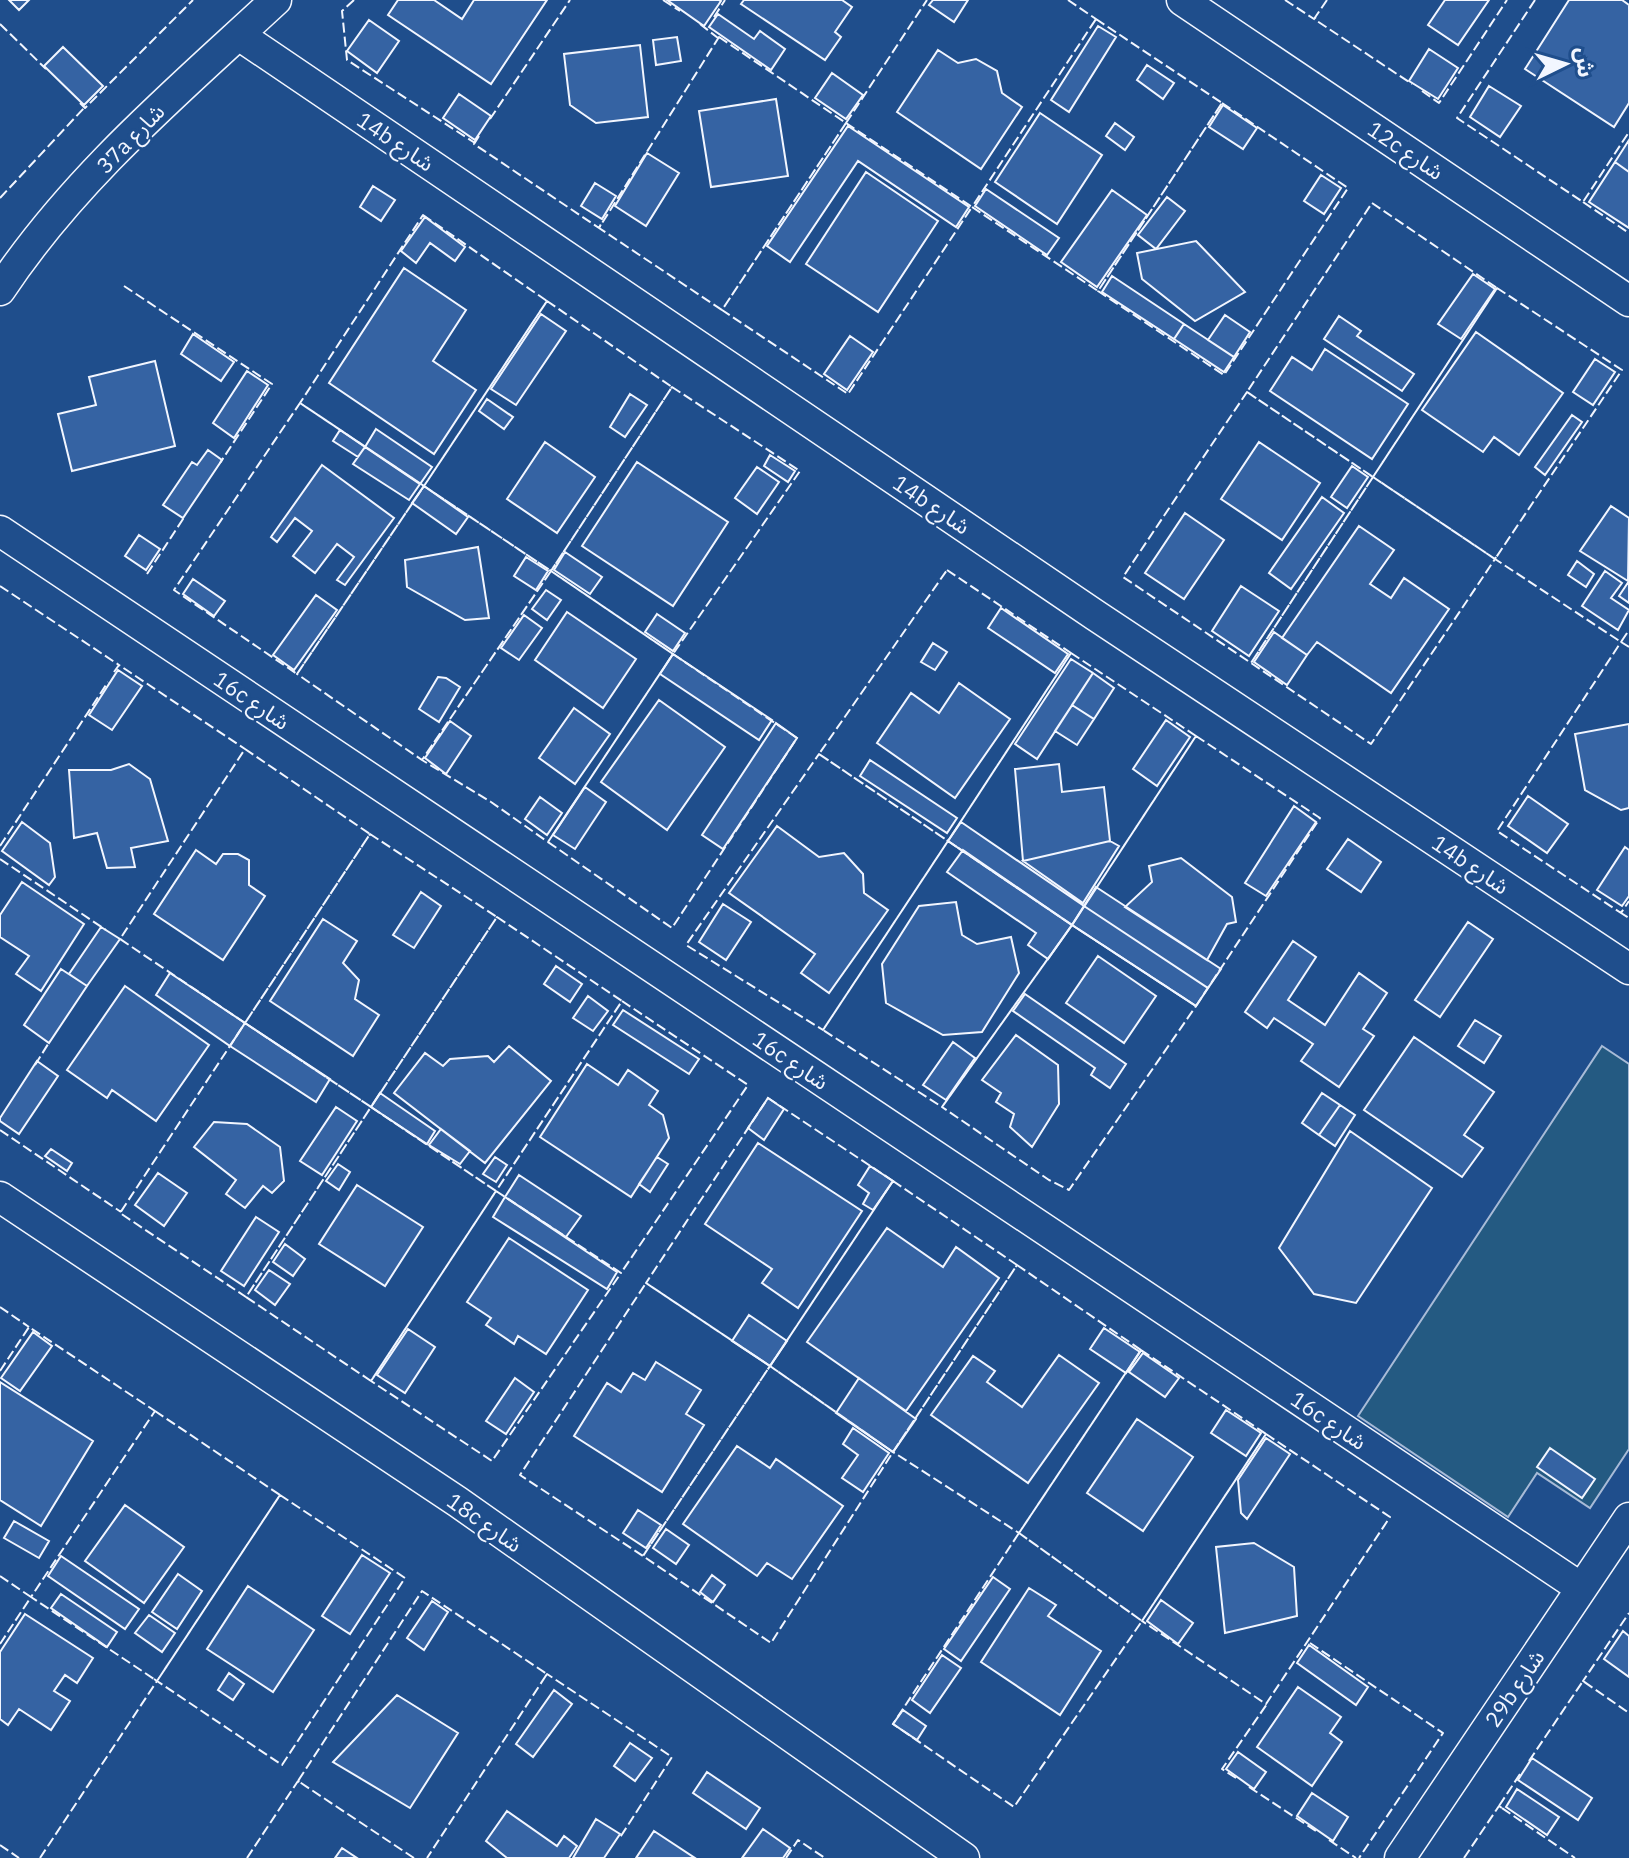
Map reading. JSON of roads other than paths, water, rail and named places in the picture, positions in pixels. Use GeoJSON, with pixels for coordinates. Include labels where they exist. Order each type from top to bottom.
{"type":"FeatureCollection","features":[{"type":"Feature","properties":{"kind":"street","name":"37a شارع"},"geometry":{"type":"LineString","coordinates":[[0,290],[15,267],[84,184],[159,107],[276,0]]}},
{"type":"Feature","properties":{"kind":"street","name":"12c شارع"},"geometry":{"type":"LineString","coordinates":[[1182,0],[1629,301]]}},
{"type":"Feature","properties":{"kind":"street","name":"14b شارع"},"geometry":{"type":"LineString","coordinates":[[239,35],[1095,615],[1629,969]]}},
{"type":"Feature","properties":{"kind":"street","name":"16c شارع"},"geometry":{"type":"LineString","coordinates":[[0,531],[1581,1588]]}},
{"type":"Feature","properties":{"kind":"street","name":"18c شارع"},"geometry":{"type":"LineString","coordinates":[[0,1197],[458,1502],[964,1858]]}},
{"type":"Feature","properties":{"kind":"street","name":"29b شارع"},"geometry":{"type":"LineString","coordinates":[[1400,1858],[1629,1518]]}}]}
